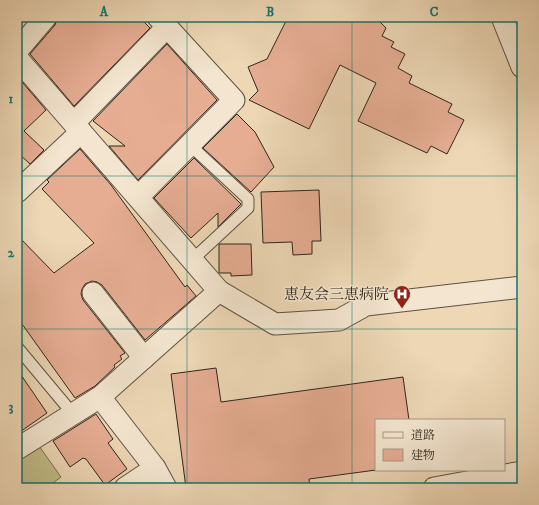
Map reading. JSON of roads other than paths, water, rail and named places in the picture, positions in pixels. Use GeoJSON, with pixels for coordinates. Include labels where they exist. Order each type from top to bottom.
{"type":"FeatureCollection","features":[{"type":"Feature","properties":{"kind":"street"},"geometry":{"type":"LineString","coordinates":[[17,51],[46,17]]}},
{"type":"Feature","properties":{"kind":"street"},"geometry":{"type":"LineString","coordinates":[[502,17],[522,67]]}},
{"type":"Feature","properties":{"kind":"street"},"geometry":{"type":"LineString","coordinates":[[17,192],[78,128],[162,22],[234,100],[138,197]]}},
{"type":"Feature","properties":{"kind":"street"},"geometry":{"type":"LineString","coordinates":[[17,58],[219,292],[275,324],[339,320],[366,305],[522,287]]}},
{"type":"Feature","properties":{"kind":"street"},"geometry":{"type":"LineString","coordinates":[[17,449],[100,397],[219,292]]}},
{"type":"Feature","properties":{"kind":"street"},"geometry":{"type":"LineString","coordinates":[[94,293],[144,358]]}},
{"type":"Feature","properties":{"kind":"street"},"geometry":{"type":"LineString","coordinates":[[100,397],[154,468],[166,488]]}},
{"type":"Feature","properties":{"kind":"street"},"geometry":{"type":"LineString","coordinates":[[125,488],[154,468]]}},
{"type":"Feature","properties":{"kind":"street"},"geometry":{"type":"LineString","coordinates":[[434,488],[522,472]]}},
{"type":"Feature","properties":{"kind":"lane"},"geometry":{"type":"LineString","coordinates":[[190,145],[248,199],[248,208],[192,260]]}},
{"type":"Feature","properties":{"kind":"lane"},"geometry":{"type":"LineString","coordinates":[[17,347],[72,414]]}},
{"type":"Feature","properties":{"kind":"place","name":"恵友会三恵病院"},"geometry":{"type":"Point","coordinates":[402,309]}}]}
